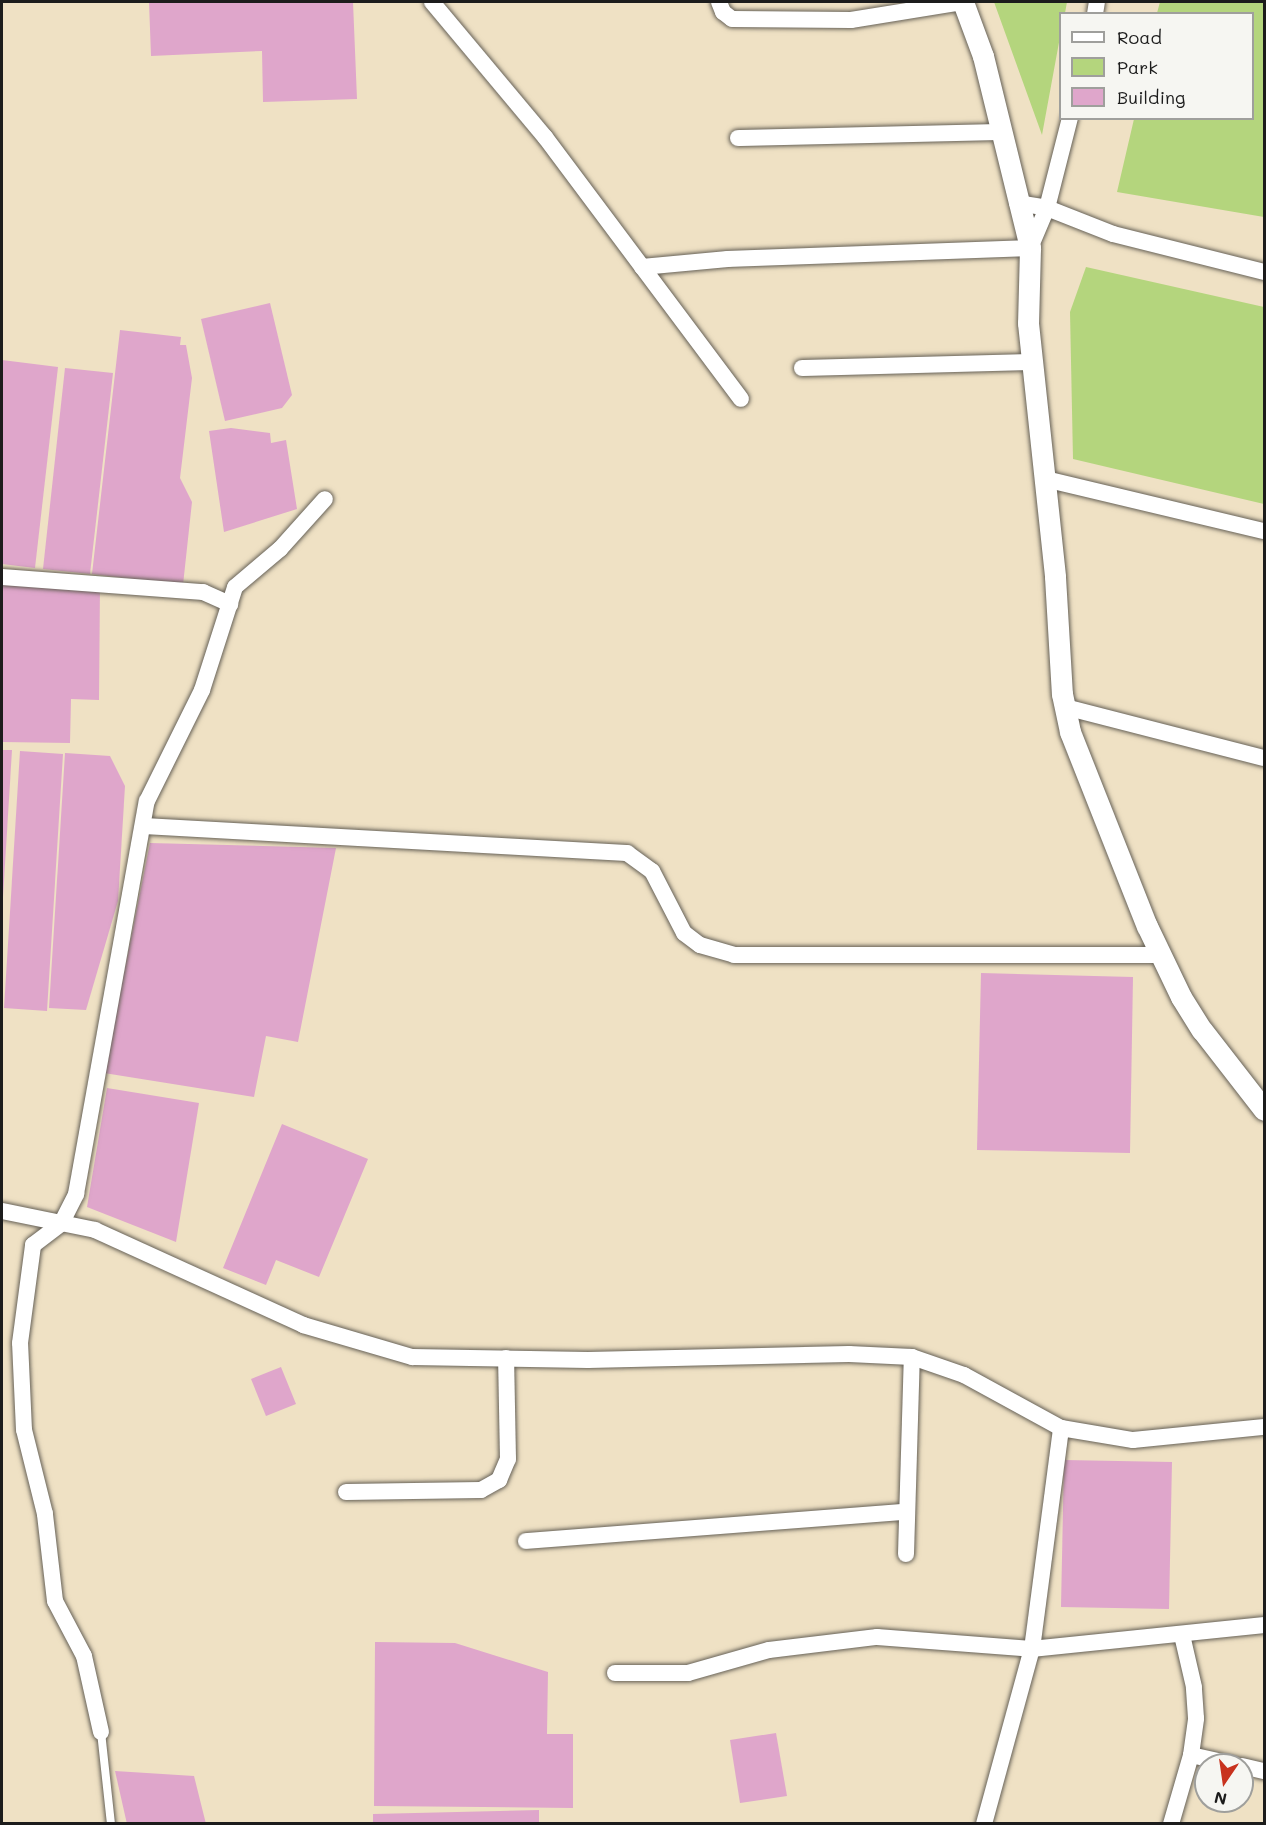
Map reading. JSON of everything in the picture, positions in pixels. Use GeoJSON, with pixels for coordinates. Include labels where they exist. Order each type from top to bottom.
{"type":"FeatureCollection","features":[{"type":"Feature","properties":{"kind":"street"},"geometry":{"type":"LineString","coordinates":[[432,2],[545,137],[741,399]]}},
{"type":"Feature","properties":{"kind":"street"},"geometry":{"type":"LineString","coordinates":[[719,2],[723,12],[732,19],[828,20],[872,17],[964,2],[983,56],[1017,203],[1030,248],[1032,362],[1045,479],[1065,707],[1089,783],[1161,955],[1202,1030],[1264,1110]]}},
{"type":"Feature","properties":{"kind":"street"},"geometry":{"type":"LineString","coordinates":[[1030,248],[1047,208],[1069,120]]}},
{"type":"Feature","properties":{"kind":"street"},"geometry":{"type":"LineString","coordinates":[[738,138],[1002,132]]}},
{"type":"Feature","properties":{"kind":"street"},"geometry":{"type":"LineString","coordinates":[[1017,203],[1047,208],[1113,234],[1264,272]]}},
{"type":"Feature","properties":{"kind":"street"},"geometry":{"type":"LineString","coordinates":[[642,267],[728,259],[1030,248]]}},
{"type":"Feature","properties":{"kind":"street"},"geometry":{"type":"LineString","coordinates":[[802,368],[1032,362]]}},
{"type":"Feature","properties":{"kind":"street"},"geometry":{"type":"LineString","coordinates":[[1045,479],[1264,531]]}},
{"type":"Feature","properties":{"kind":"street"},"geometry":{"type":"LineString","coordinates":[[101,1732],[84,1656],[55,1601],[45,1514],[24,1430],[20,1343],[33,1245],[61,1224],[76,1194],[87,1148],[100,1047],[147,801],[202,690],[235,587],[280,549],[325,499]]}},
{"type":"Feature","properties":{"kind":"street"},"geometry":{"type":"LineString","coordinates":[[2,577],[203,592],[230,604]]}},
{"type":"Feature","properties":{"kind":"street"},"geometry":{"type":"LineString","coordinates":[[1065,707],[1264,758]]}},
{"type":"Feature","properties":{"kind":"street"},"geometry":{"type":"LineString","coordinates":[[143,826],[627,854],[652,871],[684,933],[700,945],[734,956],[1161,955]]}},
{"type":"Feature","properties":{"kind":"street"},"geometry":{"type":"LineString","coordinates":[[2,1211],[95,1230],[303,1325],[412,1357],[912,1357],[964,1375],[1060,1428],[1133,1440],[1264,1427]]}},
{"type":"Feature","properties":{"kind":"street"},"geometry":{"type":"LineString","coordinates":[[906,1554],[912,1357]]}},
{"type":"Feature","properties":{"kind":"street"},"geometry":{"type":"LineString","coordinates":[[346,1492],[481,1490],[499,1480],[508,1459],[506,1358]]}},
{"type":"Feature","properties":{"kind":"street"},"geometry":{"type":"LineString","coordinates":[[984,1824],[1032,1648],[1060,1428]]}},
{"type":"Feature","properties":{"kind":"street"},"geometry":{"type":"LineString","coordinates":[[526,1541],[907,1512]]}},
{"type":"Feature","properties":{"kind":"street"},"geometry":{"type":"LineString","coordinates":[[615,1673],[688,1673],[768,1650],[877,1637],[1032,1648],[1182,1635],[1264,1625]]}},
{"type":"Feature","properties":{"kind":"street"},"geometry":{"type":"LineString","coordinates":[[1171,1824],[1191,1755],[1195,1703],[1182,1635]]}},
{"type":"Feature","properties":{"kind":"lane"},"geometry":{"type":"LineString","coordinates":[[101,1732],[111,1824]]}},
{"type":"Feature","properties":{"kind":"green space"},"geometry":{"type":"Polygon","coordinates":[[[994,2],[1067,2],[1065,12],[1059,12],[1059,42],[1042,135],[994,2]]]}},
{"type":"Feature","properties":{"kind":"green space"},"geometry":{"type":"Polygon","coordinates":[[[1160,2],[1264,2],[1264,217],[1117,192],[1134,120],[1254,120],[1254,12],[1157,12],[1160,2]]]}},
{"type":"Feature","properties":{"kind":"green space"},"geometry":{"type":"Polygon","coordinates":[[[1086,267],[1264,307],[1264,504],[1073,459],[1070,312],[1086,267]]]}},
{"type":"Feature","properties":{"kind":"building"},"geometry":{"type":"Polygon","coordinates":[[[149,2],[353,2],[357,99],[263,102],[262,51],[151,56],[149,2]]]}},
{"type":"Feature","properties":{"kind":"building"},"geometry":{"type":"Polygon","coordinates":[[[270,303],[292,395],[282,408],[225,421],[201,319],[270,303]]]}},
{"type":"Feature","properties":{"kind":"building"},"geometry":{"type":"Polygon","coordinates":[[[120,330],[181,337],[180,345],[186,345],[192,378],[180,478],[192,502],[183,585],[92,574],[120,330]]]}},
{"type":"Feature","properties":{"kind":"building"},"geometry":{"type":"Polygon","coordinates":[[[2,360],[58,367],[35,568],[2,564],[2,360]]]}},
{"type":"Feature","properties":{"kind":"building"},"geometry":{"type":"Polygon","coordinates":[[[65,368],[113,373],[90,574],[43,569],[65,368]]]}},
{"type":"Feature","properties":{"kind":"building"},"geometry":{"type":"Polygon","coordinates":[[[231,428],[270,433],[271,443],[286,440],[297,509],[224,532],[209,431],[231,428]]]}},
{"type":"Feature","properties":{"kind":"building"},"geometry":{"type":"Polygon","coordinates":[[[2,578],[100,585],[99,700],[71,699],[70,743],[2,742],[2,578]]]}},
{"type":"Feature","properties":{"kind":"building"},"geometry":{"type":"Polygon","coordinates":[[[2,750],[12,750],[3,897],[2,897],[2,750]]]}},
{"type":"Feature","properties":{"kind":"building"},"geometry":{"type":"Polygon","coordinates":[[[20,751],[63,754],[47,1011],[4,1008],[20,751]]]}},
{"type":"Feature","properties":{"kind":"building"},"geometry":{"type":"Polygon","coordinates":[[[65,753],[110,756],[125,786],[118,901],[86,1010],[49,1008],[65,753]]]}},
{"type":"Feature","properties":{"kind":"building"},"geometry":{"type":"Polygon","coordinates":[[[150,843],[336,848],[298,1042],[266,1036],[254,1097],[104,1073],[150,843]]]}},
{"type":"Feature","properties":{"kind":"building"},"geometry":{"type":"Polygon","coordinates":[[[981,973],[1133,977],[1130,1153],[977,1150],[981,973]]]}},
{"type":"Feature","properties":{"kind":"building"},"geometry":{"type":"Polygon","coordinates":[[[107,1088],[199,1103],[176,1242],[87,1207],[107,1088]]]}},
{"type":"Feature","properties":{"kind":"building"},"geometry":{"type":"Polygon","coordinates":[[[282,1124],[368,1159],[319,1277],[276,1260],[266,1285],[223,1268],[282,1124]]]}},
{"type":"Feature","properties":{"kind":"building"},"geometry":{"type":"Polygon","coordinates":[[[281,1367],[296,1404],[266,1416],[251,1379],[281,1367]]]}},
{"type":"Feature","properties":{"kind":"building"},"geometry":{"type":"Polygon","coordinates":[[[1064,1460],[1172,1462],[1169,1609],[1061,1607],[1064,1460]]]}},
{"type":"Feature","properties":{"kind":"building"},"geometry":{"type":"Polygon","coordinates":[[[375,1642],[455,1643],[548,1672],[547,1734],[573,1734],[573,1808],[374,1806],[375,1642]]]}},
{"type":"Feature","properties":{"kind":"building"},"geometry":{"type":"Polygon","coordinates":[[[776,1733],[787,1796],[740,1803],[730,1740],[776,1733]]]}},
{"type":"Feature","properties":{"kind":"building"},"geometry":{"type":"Polygon","coordinates":[[[115,1771],[194,1776],[206,1824],[127,1824],[115,1771]]]}},
{"type":"Feature","properties":{"kind":"building"},"geometry":{"type":"Polygon","coordinates":[[[539,1810],[539,1824],[373,1824],[373,1814],[539,1810]]]}}]}
